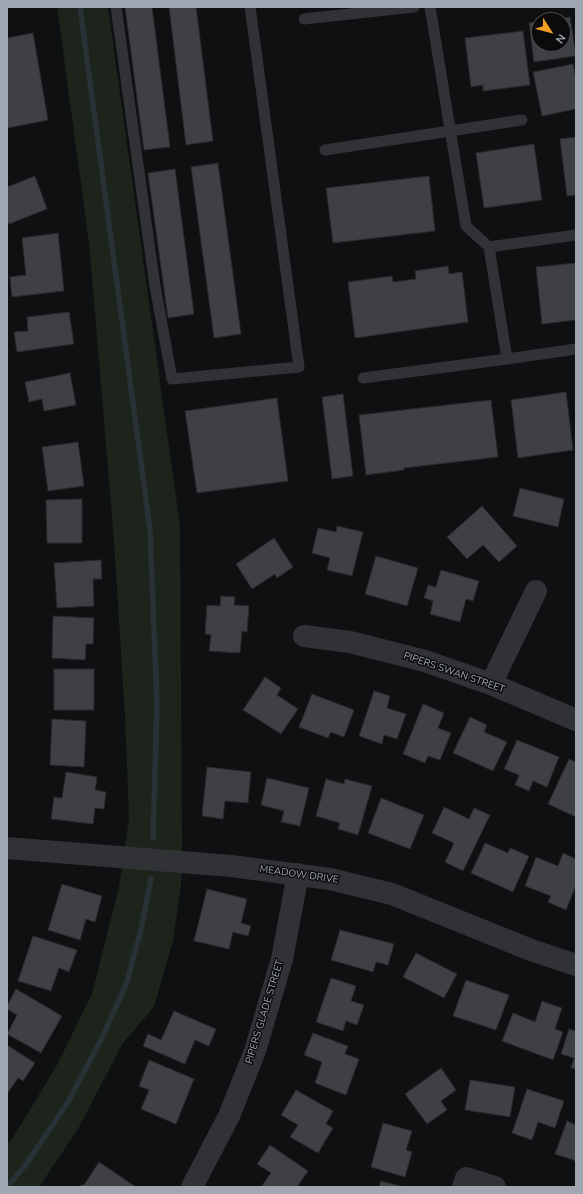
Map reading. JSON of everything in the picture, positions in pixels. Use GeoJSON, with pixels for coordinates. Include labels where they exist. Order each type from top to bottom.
{"type":"FeatureCollection","features":[{"type":"Feature","properties":{"kind":"street"},"geometry":{"type":"LineString","coordinates":[[491,684],[536,591]]}},
{"type":"Feature","properties":{"kind":"street","name":"PIPERS SWAN STREET"},"geometry":{"type":"LineString","coordinates":[[304,636],[350,642],[425,661],[491,684],[576,720]]}},
{"type":"Feature","properties":{"kind":"street","name":"MEADOW DRIVE"},"geometry":{"type":"LineString","coordinates":[[7,848],[231,866],[298,874],[351,883],[392,894],[488,933],[576,965]]}},
{"type":"Feature","properties":{"kind":"street","name":"PIPERS GLADE STREET"},"geometry":{"type":"LineString","coordinates":[[192,1187],[229,1116],[255,1051],[282,959],[298,874]]}},
{"type":"Feature","properties":{"kind":"street"},"geometry":{"type":"LineString","coordinates":[[465,1183],[495,1187]]}},
{"type":"Feature","properties":{"kind":"lane"},"geometry":{"type":"LineString","coordinates":[[116,7],[155,286],[172,379],[299,368],[250,7]]}},
{"type":"Feature","properties":{"kind":"lane"},"geometry":{"type":"LineString","coordinates":[[304,19],[414,7]]}},
{"type":"Feature","properties":{"kind":"lane"},"geometry":{"type":"LineString","coordinates":[[430,7],[466,226],[489,247],[507,359]]}},
{"type":"Feature","properties":{"kind":"lane"},"geometry":{"type":"LineString","coordinates":[[325,150],[522,120]]}},
{"type":"Feature","properties":{"kind":"lane"},"geometry":{"type":"LineString","coordinates":[[489,247],[576,235]]}},
{"type":"Feature","properties":{"kind":"lane"},"geometry":{"type":"LineString","coordinates":[[363,378],[576,349]]}},
{"type":"Feature","properties":{"kind":"shaded area"},"geometry":{"type":"Polygon","coordinates":[[[57,7],[108,7],[180,526],[181,885],[173,941],[154,1007],[123,1043],[78,1129],[39,1187],[7,1187],[7,1145],[57,1065],[92,994],[119,887],[129,819],[125,716],[114,540],[89,243],[57,7]]]}},
{"type":"Feature","properties":{"kind":"building"},"geometry":{"type":"Polygon","coordinates":[[[125,7],[152,7],[170,147],[144,150],[125,7]]]}},
{"type":"Feature","properties":{"kind":"building"},"geometry":{"type":"Polygon","coordinates":[[[169,7],[196,7],[213,141],[186,145],[169,7]]]}},
{"type":"Feature","properties":{"kind":"building"},"geometry":{"type":"Polygon","coordinates":[[[529,23],[531,23],[531,39],[529,23]]]}},
{"type":"Feature","properties":{"kind":"building"},"geometry":{"type":"Polygon","coordinates":[[[571,24],[576,56],[534,62],[533,52],[571,52],[571,24]]]}},
{"type":"Feature","properties":{"kind":"building"},"geometry":{"type":"Polygon","coordinates":[[[523,31],[530,85],[483,91],[483,85],[471,87],[465,38],[523,31]]]}},
{"type":"Feature","properties":{"kind":"building"},"geometry":{"type":"Polygon","coordinates":[[[33,33],[48,120],[8,128],[7,38],[33,33]]]}},
{"type":"Feature","properties":{"kind":"building"},"geometry":{"type":"Polygon","coordinates":[[[573,64],[576,79],[576,109],[542,116],[533,72],[573,64]]]}},
{"type":"Feature","properties":{"kind":"building"},"geometry":{"type":"Polygon","coordinates":[[[576,137],[576,195],[567,196],[560,139],[576,137]]]}},
{"type":"Feature","properties":{"kind":"building"},"geometry":{"type":"Polygon","coordinates":[[[534,144],[542,200],[484,208],[476,153],[534,144]]]}},
{"type":"Feature","properties":{"kind":"building"},"geometry":{"type":"Polygon","coordinates":[[[218,163],[241,334],[214,338],[191,167],[218,163]]]}},
{"type":"Feature","properties":{"kind":"building"},"geometry":{"type":"Polygon","coordinates":[[[175,169],[194,314],[168,318],[148,173],[175,169]]]}},
{"type":"Feature","properties":{"kind":"building"},"geometry":{"type":"Polygon","coordinates":[[[35,176],[47,209],[9,224],[7,220],[7,187],[35,176]]]}},
{"type":"Feature","properties":{"kind":"building"},"geometry":{"type":"Polygon","coordinates":[[[429,176],[435,231],[333,243],[326,188],[429,176]]]}},
{"type":"Feature","properties":{"kind":"building"},"geometry":{"type":"Polygon","coordinates":[[[58,233],[64,291],[12,297],[10,277],[26,275],[22,238],[58,233]]]}},
{"type":"Feature","properties":{"kind":"building"},"geometry":{"type":"Polygon","coordinates":[[[576,263],[576,320],[542,324],[536,267],[576,263]]]}},
{"type":"Feature","properties":{"kind":"building"},"geometry":{"type":"Polygon","coordinates":[[[448,266],[449,274],[462,272],[468,322],[355,338],[348,282],[392,276],[393,282],[416,279],[415,271],[448,266]]]}},
{"type":"Feature","properties":{"kind":"building"},"geometry":{"type":"Polygon","coordinates":[[[69,312],[74,344],[17,352],[14,332],[28,331],[27,317],[69,312]]]}},
{"type":"Feature","properties":{"kind":"building"},"geometry":{"type":"Polygon","coordinates":[[[70,373],[76,405],[44,411],[42,399],[29,402],[25,382],[70,373]]]}},
{"type":"Feature","properties":{"kind":"building"},"geometry":{"type":"Polygon","coordinates":[[[566,392],[573,450],[518,458],[511,400],[566,392]]]}},
{"type":"Feature","properties":{"kind":"building"},"geometry":{"type":"Polygon","coordinates":[[[343,394],[353,476],[332,479],[322,397],[343,394]]]}},
{"type":"Feature","properties":{"kind":"building"},"geometry":{"type":"Polygon","coordinates":[[[277,398],[288,481],[197,493],[185,411],[277,398]]]}},
{"type":"Feature","properties":{"kind":"building"},"geometry":{"type":"Polygon","coordinates":[[[491,400],[498,457],[404,468],[404,470],[366,475],[359,415],[491,400]]]}},
{"type":"Feature","properties":{"kind":"building"},"geometry":{"type":"Polygon","coordinates":[[[78,442],[84,486],[48,491],[42,447],[78,442]]]}},
{"type":"Feature","properties":{"kind":"building"},"geometry":{"type":"Polygon","coordinates":[[[520,488],[564,499],[558,527],[513,516],[520,488]]]}},
{"type":"Feature","properties":{"kind":"building"},"geometry":{"type":"Polygon","coordinates":[[[82,499],[82,543],[47,543],[46,500],[82,499]]]}},
{"type":"Feature","properties":{"kind":"building"},"geometry":{"type":"Polygon","coordinates":[[[482,506],[517,546],[499,562],[483,545],[467,559],[447,537],[482,506]]]}},
{"type":"Feature","properties":{"kind":"building"},"geometry":{"type":"Polygon","coordinates":[[[337,526],[363,532],[352,576],[327,570],[330,558],[312,553],[318,528],[336,532],[337,526]]]}},
{"type":"Feature","properties":{"kind":"building"},"geometry":{"type":"Polygon","coordinates":[[[274,538],[293,567],[277,578],[275,574],[252,589],[236,564],[274,538]]]}},
{"type":"Feature","properties":{"kind":"building"},"geometry":{"type":"Polygon","coordinates":[[[376,556],[418,568],[407,606],[365,594],[376,556]]]}},
{"type":"Feature","properties":{"kind":"building"},"geometry":{"type":"Polygon","coordinates":[[[101,560],[102,579],[93,579],[94,606],[57,608],[54,563],[101,560]]]}},
{"type":"Feature","properties":{"kind":"building"},"geometry":{"type":"Polygon","coordinates":[[[441,570],[479,581],[473,601],[466,599],[460,622],[430,614],[433,601],[424,598],[428,585],[436,587],[441,570]]]}},
{"type":"Feature","properties":{"kind":"building"},"geometry":{"type":"Polygon","coordinates":[[[221,596],[235,597],[234,605],[249,606],[247,632],[242,631],[240,653],[209,651],[211,635],[205,634],[207,605],[220,606],[221,596]]]}},
{"type":"Feature","properties":{"kind":"building"},"geometry":{"type":"Polygon","coordinates":[[[53,616],[94,618],[93,644],[86,644],[85,660],[52,658],[53,616]]]}},
{"type":"Feature","properties":{"kind":"building"},"geometry":{"type":"Polygon","coordinates":[[[54,669],[94,669],[94,710],[54,710],[54,669]]]}},
{"type":"Feature","properties":{"kind":"building"},"geometry":{"type":"Polygon","coordinates":[[[265,677],[281,688],[277,695],[298,709],[281,734],[243,710],[265,677]]]}},
{"type":"Feature","properties":{"kind":"building"},"geometry":{"type":"Polygon","coordinates":[[[374,691],[390,696],[387,708],[406,714],[397,739],[384,735],[382,744],[359,736],[374,691]]]}},
{"type":"Feature","properties":{"kind":"building"},"geometry":{"type":"Polygon","coordinates":[[[312,694],[354,710],[344,737],[331,732],[328,738],[299,727],[312,694]]]}},
{"type":"Feature","properties":{"kind":"building"},"geometry":{"type":"Polygon","coordinates":[[[423,704],[444,713],[438,728],[451,733],[440,760],[428,756],[425,763],[403,754],[423,704]]]}},
{"type":"Feature","properties":{"kind":"building"},"geometry":{"type":"Polygon","coordinates":[[[470,717],[487,725],[484,732],[507,742],[493,771],[453,753],[470,717]]]}},
{"type":"Feature","properties":{"kind":"building"},"geometry":{"type":"Polygon","coordinates":[[[52,719],[86,721],[84,767],[50,765],[52,719]]]}},
{"type":"Feature","properties":{"kind":"building"},"geometry":{"type":"Polygon","coordinates":[[[517,740],[559,757],[547,787],[533,781],[529,791],[515,785],[519,775],[504,769],[517,740]]]}},
{"type":"Feature","properties":{"kind":"building"},"geometry":{"type":"Polygon","coordinates":[[[569,759],[576,762],[576,817],[548,804],[569,759]]]}},
{"type":"Feature","properties":{"kind":"building"},"geometry":{"type":"Polygon","coordinates":[[[207,767],[251,772],[248,803],[225,801],[223,819],[202,816],[207,767]]]}},
{"type":"Feature","properties":{"kind":"building"},"geometry":{"type":"Polygon","coordinates":[[[66,772],[97,777],[95,790],[106,792],[104,809],[95,808],[93,824],[51,819],[54,797],[62,798],[66,772]]]}},
{"type":"Feature","properties":{"kind":"building"},"geometry":{"type":"Polygon","coordinates":[[[267,778],[309,788],[300,826],[281,822],[284,811],[261,805],[267,778]]]}},
{"type":"Feature","properties":{"kind":"building"},"geometry":{"type":"Polygon","coordinates":[[[326,779],[344,784],[345,779],[372,786],[358,835],[338,829],[340,823],[316,816],[326,779]]]}},
{"type":"Feature","properties":{"kind":"building"},"geometry":{"type":"Polygon","coordinates":[[[381,798],[424,815],[410,849],[368,833],[381,798]]]}},
{"type":"Feature","properties":{"kind":"building"},"geometry":{"type":"Polygon","coordinates":[[[444,807],[469,819],[474,808],[490,815],[463,871],[445,862],[454,843],[432,833],[444,807]]]}},
{"type":"Feature","properties":{"kind":"building"},"geometry":{"type":"Polygon","coordinates":[[[485,843],[508,853],[510,848],[529,856],[513,892],[471,873],[485,843]]]}},
{"type":"Feature","properties":{"kind":"building"},"geometry":{"type":"Polygon","coordinates":[[[563,853],[576,859],[576,885],[566,910],[548,902],[551,896],[525,886],[536,857],[558,866],[563,853]]]}},
{"type":"Feature","properties":{"kind":"building"},"geometry":{"type":"Polygon","coordinates":[[[62,884],[102,896],[95,922],[86,919],[80,940],[48,930],[62,884]]]}},
{"type":"Feature","properties":{"kind":"building"},"geometry":{"type":"Polygon","coordinates":[[[207,889],[247,899],[241,923],[251,926],[248,936],[233,932],[229,949],[194,941],[207,889]]]}},
{"type":"Feature","properties":{"kind":"building"},"geometry":{"type":"Polygon","coordinates":[[[340,930],[394,944],[388,965],[376,962],[373,972],[331,960],[340,930]]]}},
{"type":"Feature","properties":{"kind":"building"},"geometry":{"type":"Polygon","coordinates":[[[33,936],[77,950],[69,972],[59,968],[51,991],[18,981],[33,936]]]}},
{"type":"Feature","properties":{"kind":"building"},"geometry":{"type":"Polygon","coordinates":[[[416,953],[457,974],[444,998],[403,977],[416,953]]]}},
{"type":"Feature","properties":{"kind":"building"},"geometry":{"type":"Polygon","coordinates":[[[331,978],[356,986],[351,1001],[364,1005],[357,1025],[346,1021],[343,1031],[316,1022],[331,978]]]}},
{"type":"Feature","properties":{"kind":"building"},"geometry":{"type":"Polygon","coordinates":[[[466,980],[509,995],[496,1030],[453,1016],[466,980]]]}},
{"type":"Feature","properties":{"kind":"building"},"geometry":{"type":"Polygon","coordinates":[[[16,989],[62,1016],[41,1053],[7,1034],[17,1015],[7,1009],[7,1006],[16,989]]]}},
{"type":"Feature","properties":{"kind":"building"},"geometry":{"type":"Polygon","coordinates":[[[542,1001],[562,1008],[555,1029],[563,1032],[553,1060],[502,1041],[513,1013],[535,1022],[542,1001]]]}},
{"type":"Feature","properties":{"kind":"building"},"geometry":{"type":"Polygon","coordinates":[[[174,1011],[216,1029],[209,1046],[195,1040],[185,1064],[143,1046],[148,1034],[161,1040],[174,1011]]]}},
{"type":"Feature","properties":{"kind":"building"},"geometry":{"type":"Polygon","coordinates":[[[569,1029],[576,1031],[576,1069],[571,1068],[574,1058],[561,1054],[569,1029]]]}},
{"type":"Feature","properties":{"kind":"building"},"geometry":{"type":"Polygon","coordinates":[[[313,1033],[348,1046],[345,1054],[359,1059],[346,1095],[315,1083],[322,1062],[304,1055],[313,1033]]]}},
{"type":"Feature","properties":{"kind":"building"},"geometry":{"type":"Polygon","coordinates":[[[7,1045],[35,1063],[23,1081],[18,1078],[7,1094],[7,1045]]]}},
{"type":"Feature","properties":{"kind":"building"},"geometry":{"type":"Polygon","coordinates":[[[149,1060],[194,1079],[176,1124],[141,1109],[149,1090],[139,1086],[149,1060]]]}},
{"type":"Feature","properties":{"kind":"building"},"geometry":{"type":"Polygon","coordinates":[[[441,1068],[456,1090],[441,1101],[447,1110],[427,1124],[405,1094],[441,1068]]]}},
{"type":"Feature","properties":{"kind":"building"},"geometry":{"type":"Polygon","coordinates":[[[470,1080],[515,1087],[510,1117],[465,1110],[470,1080]]]}},
{"type":"Feature","properties":{"kind":"building"},"geometry":{"type":"Polygon","coordinates":[[[527,1089],[564,1101],[555,1128],[538,1122],[532,1140],[512,1133],[527,1089]]]}},
{"type":"Feature","properties":{"kind":"building"},"geometry":{"type":"Polygon","coordinates":[[[296,1090],[333,1111],[326,1124],[333,1128],[318,1153],[290,1137],[298,1125],[281,1115],[296,1090]]]}},
{"type":"Feature","properties":{"kind":"building"},"geometry":{"type":"Polygon","coordinates":[[[567,1121],[576,1125],[576,1161],[555,1154],[567,1121]]]}},
{"type":"Feature","properties":{"kind":"building"},"geometry":{"type":"Polygon","coordinates":[[[383,1123],[412,1131],[406,1150],[412,1152],[405,1177],[371,1167],[383,1123]]]}},
{"type":"Feature","properties":{"kind":"building"},"geometry":{"type":"Polygon","coordinates":[[[270,1145],[308,1171],[297,1187],[261,1187],[271,1173],[257,1164],[270,1145]]]}},
{"type":"Feature","properties":{"kind":"building"},"geometry":{"type":"Polygon","coordinates":[[[99,1162],[136,1187],[80,1187],[82,1184],[84,1185],[99,1162]]]}},
{"type":"Feature","properties":{"kind":"building"},"geometry":{"type":"Polygon","coordinates":[[[381,1181],[404,1187],[379,1187],[381,1181]]]}},
{"type":"Feature","properties":{"kind":"waterway"},"geometry":{"type":"LineString","coordinates":[[80,7],[150,530],[157,704],[153,838]]}},
{"type":"Feature","properties":{"kind":"waterway"},"geometry":{"type":"LineString","coordinates":[[7,1187],[27,1163],[68,1102],[103,1036],[127,982],[141,929],[151,879]]}}]}
